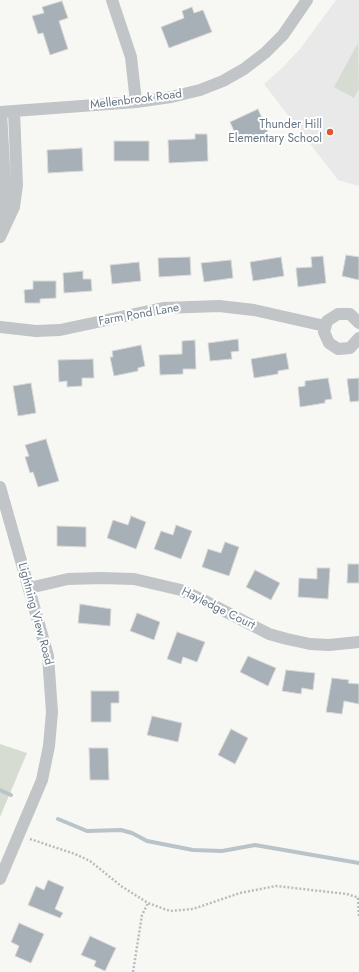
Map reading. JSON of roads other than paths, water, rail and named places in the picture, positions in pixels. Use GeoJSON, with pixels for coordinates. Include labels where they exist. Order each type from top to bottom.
{"type":"FeatureCollection","features":[{"type":"Feature","properties":{"kind":"street"},"geometry":{"type":"LineString","coordinates":[[112,0],[131,57],[136,102]]}},
{"type":"Feature","properties":{"kind":"street","name":"Mellenbrook Road"},"geometry":{"type":"LineString","coordinates":[[1,112],[136,102],[171,97],[200,90],[223,81],[244,69],[265,53],[283,35],[307,0]]}},
{"type":"Feature","properties":{"kind":"street"},"geometry":{"type":"LineString","coordinates":[[0,236],[14,207],[17,185],[14,111]]}},
{"type":"Feature","properties":{"kind":"street"},"geometry":{"type":"LineString","coordinates":[[0,236],[5,184],[1,112]]}},
{"type":"Feature","properties":{"kind":"street","name":"Farm Pond Lane"},"geometry":{"type":"LineString","coordinates":[[0,327],[36,331],[60,330],[163,308],[212,306],[254,310],[325,326]]}},
{"type":"Feature","properties":{"kind":"street"},"geometry":{"type":"LineString","coordinates":[[359,323],[355,318],[344,313],[332,316],[325,326],[326,338],[329,343],[338,349],[350,348],[359,338]]}},
{"type":"Feature","properties":{"kind":"street","name":"Lightning View Road"},"geometry":{"type":"LineString","coordinates":[[0,487],[48,656],[52,712],[49,746],[42,780],[0,879]]}},
{"type":"Feature","properties":{"kind":"street","name":"Hayledge Court"},"geometry":{"type":"LineString","coordinates":[[29,588],[68,579],[101,578],[134,580],[181,590],[269,634],[287,639],[310,644],[330,645],[359,642]]}},
{"type":"Feature","properties":{"kind":"waterway"},"geometry":{"type":"LineString","coordinates":[[0,790],[11,795]]}},
{"type":"Feature","properties":{"kind":"waterway"},"geometry":{"type":"LineString","coordinates":[[58,819],[87,831],[121,830],[132,833],[147,841],[193,850],[222,851],[255,845],[359,863]]}},
{"type":"Feature","properties":{"kind":"place","name":"Thunder Hill Elementary School"},"geometry":{"type":"Point","coordinates":[330,132]}}]}
